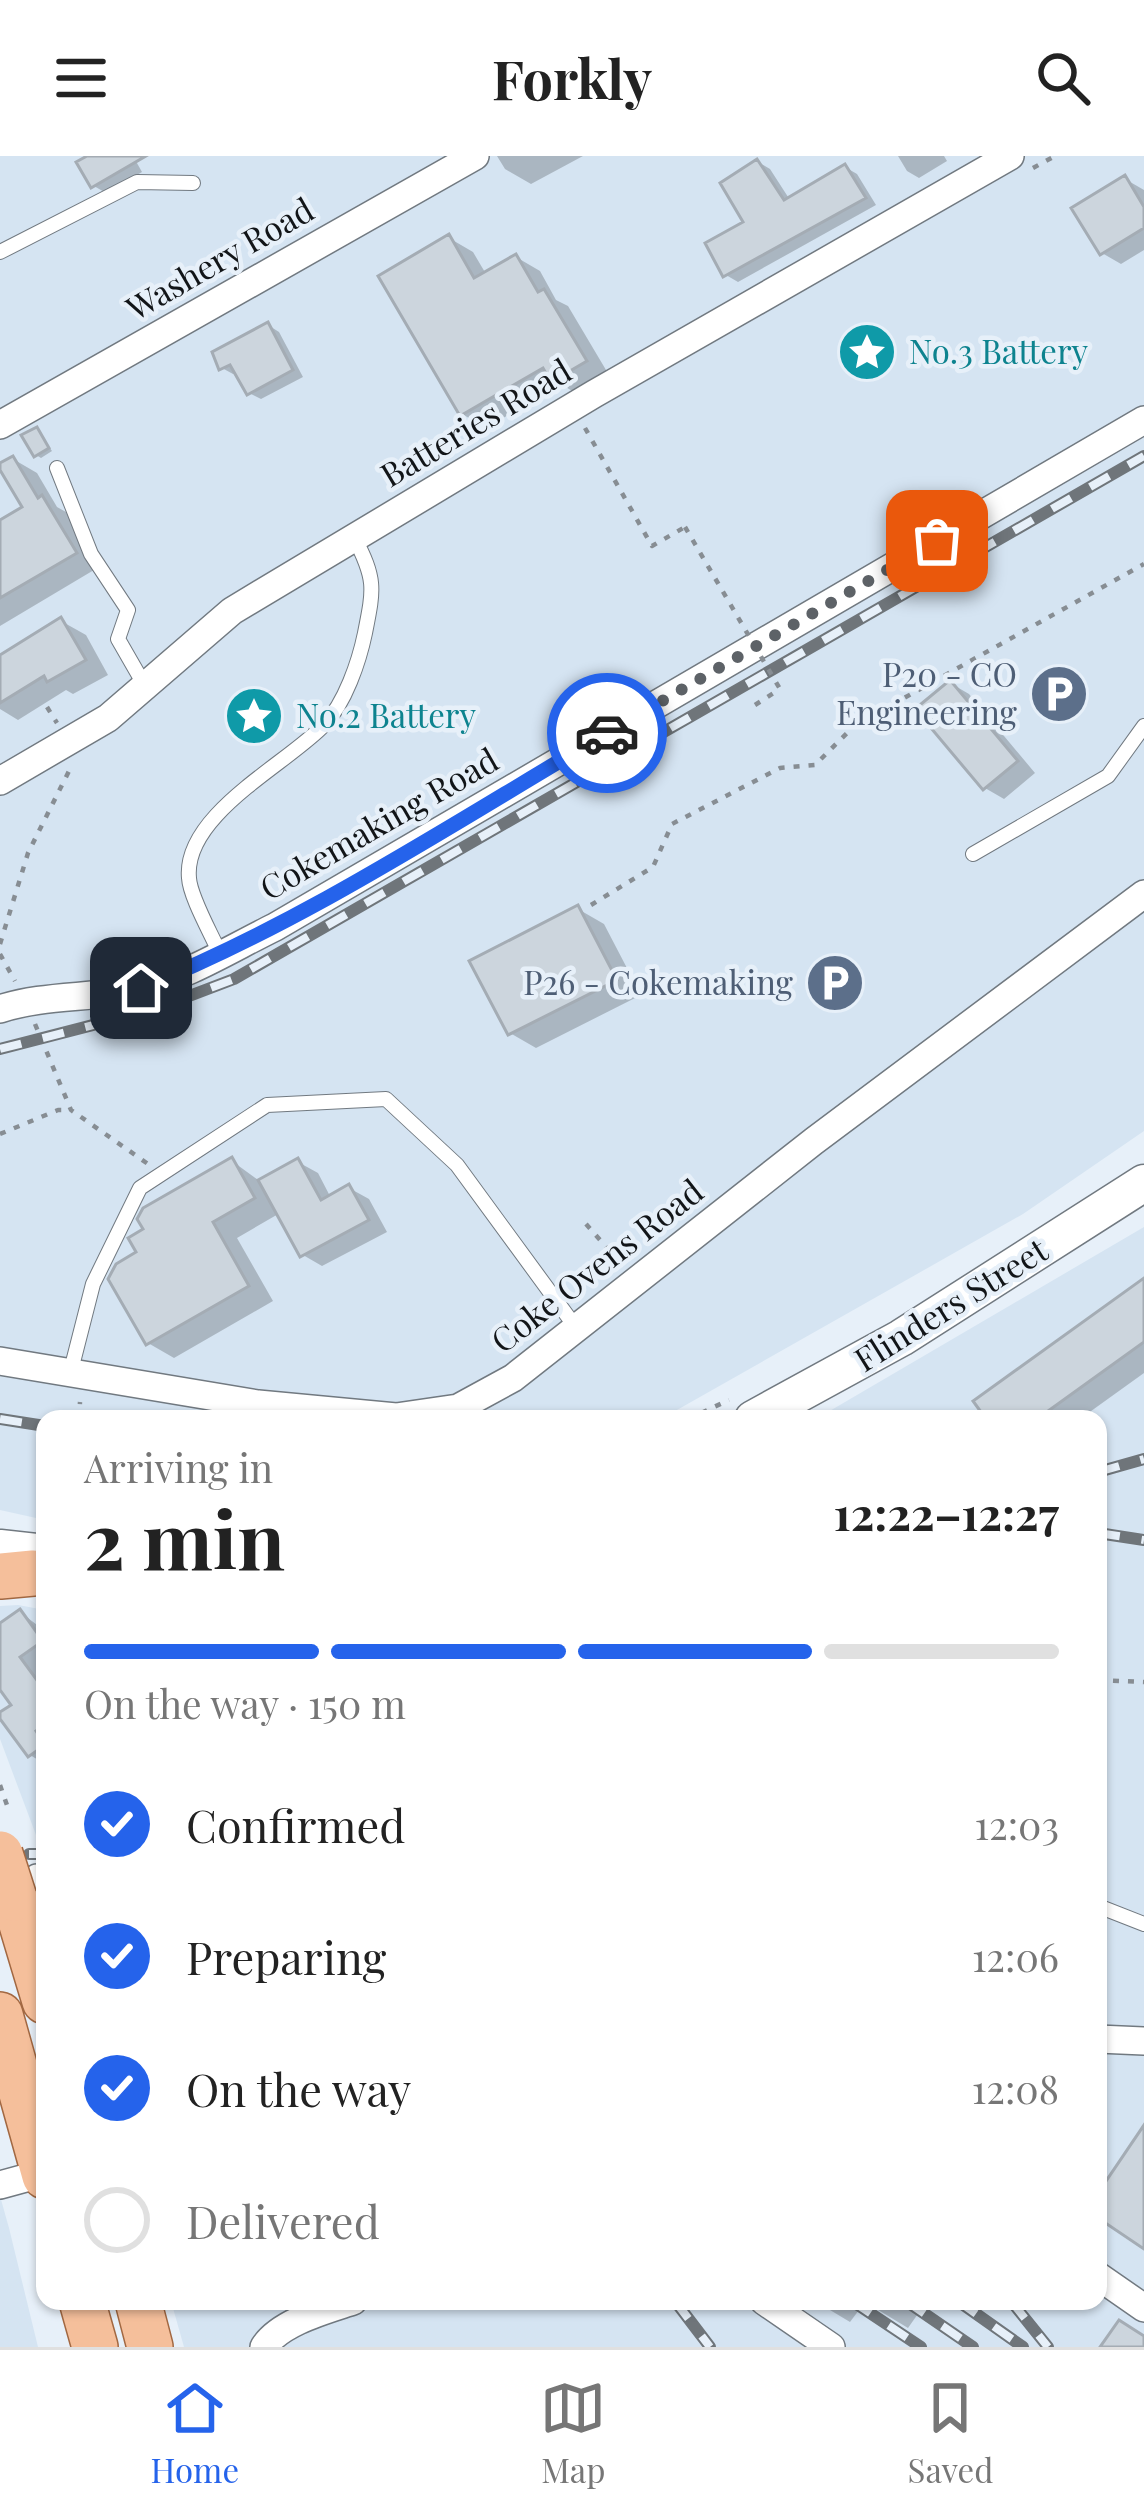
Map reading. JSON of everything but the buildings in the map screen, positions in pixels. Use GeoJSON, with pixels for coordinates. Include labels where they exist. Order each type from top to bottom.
{"type":"FeatureCollection","features":[{"type":"Feature","properties":{"kind":"main road"},"geometry":{"type":"LineString","coordinates":[[21,1864],[36,1950]]}},
{"type":"Feature","properties":{"kind":"main road"},"geometry":{"type":"LineString","coordinates":[[0,2015],[30,2156]]}},
{"type":"Feature","properties":{"kind":"main road"},"geometry":{"type":"LineString","coordinates":[[85,2310],[95,2347]]}},
{"type":"Feature","properties":{"kind":"main road"},"geometry":{"type":"LineString","coordinates":[[140,2310],[150,2347]]}},
{"type":"Feature","properties":{"kind":"street","name":"Washery Road"},"geometry":{"type":"LineString","coordinates":[[0,425],[475,156]]}},
{"type":"Feature","properties":{"kind":"street","name":"Batteries Road"},"geometry":{"type":"LineString","coordinates":[[0,781],[108,718],[232,610],[594,394],[1010,156]]}},
{"type":"Feature","properties":{"kind":"street","name":"Cokemaking Road"},"geometry":{"type":"LineString","coordinates":[[13,1005],[141,988],[275,927],[1144,420]]}},
{"type":"Feature","properties":{"kind":"street","name":"Coke Ovens Road"},"geometry":{"type":"LineString","coordinates":[[443,1410],[486,1396],[814,1141],[1144,894]]}},
{"type":"Feature","properties":{"kind":"street","name":"Flinders Street"},"geometry":{"type":"LineString","coordinates":[[769,1410],[901,1338],[1144,1183]]}},
{"type":"Feature","properties":{"kind":"street","name":"Coke Ovens Road"},"geometry":{"type":"LineString","coordinates":[[0,1360],[312,1410]]}},
{"type":"Feature","properties":{"kind":"street"},"geometry":{"type":"LineString","coordinates":[[1107,2039],[1144,2041]]}},
{"type":"Feature","properties":{"kind":"street"},"geometry":{"type":"LineString","coordinates":[[0,2185],[30,2156]]}},
{"type":"Feature","properties":{"kind":"street"},"geometry":{"type":"LineString","coordinates":[[1107,2282],[1144,2308]]}},
{"type":"Feature","properties":{"kind":"street"},"geometry":{"type":"LineString","coordinates":[[264,2347],[269,2338],[326,2310]]}},
{"type":"Feature","properties":{"kind":"street"},"geometry":{"type":"LineString","coordinates":[[777,2310],[831,2347]]}},
{"type":"Feature","properties":{"kind":"lane"},"geometry":{"type":"LineString","coordinates":[[0,252],[136,182],[193,184]]}},
{"type":"Feature","properties":{"kind":"lane"},"geometry":{"type":"LineString","coordinates":[[57,468],[91,554],[128,610],[118,639],[145,686]]}},
{"type":"Feature","properties":{"kind":"lane"},"geometry":{"type":"LineString","coordinates":[[220,954],[188,878],[198,836],[243,789],[327,723],[360,658],[372,600],[373,572],[354,537]]}},
{"type":"Feature","properties":{"kind":"lane"},"geometry":{"type":"LineString","coordinates":[[973,854],[1108,776],[1144,726]]}},
{"type":"Feature","properties":{"kind":"lane"},"geometry":{"type":"LineString","coordinates":[[70,1374],[93,1283],[140,1188],[267,1105],[386,1099],[457,1165],[577,1329]]}},
{"type":"Feature","properties":{"kind":"lane"},"geometry":{"type":"LineString","coordinates":[[1107,1910],[1144,1924]]}},
{"type":"Feature","properties":{"kind":"path"},"geometry":{"type":"LineString","coordinates":[[580,418],[652,546],[685,527],[780,689],[754,706]]}},
{"type":"Feature","properties":{"kind":"path"},"geometry":{"type":"LineString","coordinates":[[591,905],[653,867],[672,824],[779,768],[814,765],[854,726],[1144,564]]}},
{"type":"Feature","properties":{"kind":"path"},"geometry":{"type":"LineString","coordinates":[[0,944],[28,853],[69,771],[52,781]]}},
{"type":"Feature","properties":{"kind":"path"},"geometry":{"type":"LineString","coordinates":[[0,954],[13,1005],[71,1110],[162,1174]]}},
{"type":"Feature","properties":{"kind":"path"},"geometry":{"type":"LineString","coordinates":[[0,1134],[58,1110],[71,1110]]}},
{"type":"Feature","properties":{"kind":"path"},"geometry":{"type":"LineString","coordinates":[[80,1402],[80,1410]]}},
{"type":"Feature","properties":{"kind":"path"},"geometry":{"type":"LineString","coordinates":[[1107,1681],[1144,1682]]}},
{"type":"Feature","properties":{"kind":"path"},"geometry":{"type":"LineString","coordinates":[[0,1785],[21,1864]]}},
{"type":"Feature","properties":{"kind":"shaded area"},"geometry":{"type":"Polygon","coordinates":[[[0,156],[1144,156],[1144,1131],[1023,1214],[677,1410],[36,1410],[36,1518],[0,1510],[0,156]]]}},
{"type":"Feature","properties":{"kind":"shaded area"},"geometry":{"type":"Polygon","coordinates":[[[1144,1227],[1144,2347],[184,2347],[174,2310],[1107,2310],[1107,1410],[831,1410],[1144,1227]]]}},
{"type":"Feature","properties":{"kind":"shaded area"},"geometry":{"type":"Polygon","coordinates":[[[0,1606],[36,1608],[36,1835],[0,1739],[0,1606]]]}},
{"type":"Feature","properties":{"kind":"shaded area"},"geometry":{"type":"Polygon","coordinates":[[[0,2196],[9,2228],[38,2347],[0,2347],[0,2196]]]}},
{"type":"Feature","properties":{"kind":"railway"},"geometry":{"type":"LineString","coordinates":[[0,1049],[155,1009],[234,979],[1144,456]]}},
{"type":"Feature","properties":{"kind":"railway"},"geometry":{"type":"LineString","coordinates":[[0,1419],[36,1425]]}},
{"type":"Feature","properties":{"kind":"railway"},"geometry":{"type":"LineString","coordinates":[[1107,1469],[1144,1459]]}},
{"type":"Feature","properties":{"kind":"railway"},"geometry":{"type":"LineString","coordinates":[[1107,1534],[1144,1540]]}},
{"type":"Feature","properties":{"kind":"railway"},"geometry":{"type":"LineString","coordinates":[[29,1854],[36,1854]]}},
{"type":"Feature","properties":{"kind":"railway"},"geometry":{"type":"LineString","coordinates":[[682,2310],[710,2347]]}},
{"type":"Feature","properties":{"kind":"railway"},"geometry":{"type":"LineString","coordinates":[[866,2310],[921,2347]]}},
{"type":"Feature","properties":{"kind":"railway"},"geometry":{"type":"LineString","coordinates":[[919,2310],[973,2347]]}},
{"type":"Feature","properties":{"kind":"railway"},"geometry":{"type":"LineString","coordinates":[[971,2310],[1023,2347]]}},
{"type":"Feature","properties":{"kind":"railway"},"geometry":{"type":"LineString","coordinates":[[1018,2310],[1048,2347]]}},
{"type":"Feature","properties":{"kind":"way so far"},"geometry":{"type":"LineString","coordinates":[[607,733],[937,541]]}},
{"type":"Feature","properties":{"kind":"place","name":"No.3 Battery"},"geometry":{"type":"Point","coordinates":[867,352]}},
{"type":"Feature","properties":{"kind":"place","name":"P20 - CO Engineering"},"geometry":{"type":"Point","coordinates":[1059,694]}},
{"type":"Feature","properties":{"kind":"place","name":"No.2 Battery"},"geometry":{"type":"Point","coordinates":[254,716]}},
{"type":"Feature","properties":{"kind":"place","name":"P26 - Cokemaking"},"geometry":{"type":"Point","coordinates":[835,983]}},
{"type":"Feature","properties":{"kind":"route"},"geometry":{"type":"LineString","coordinates":[[141,988],[207,962],[275,927],[607,733]]}}]}
